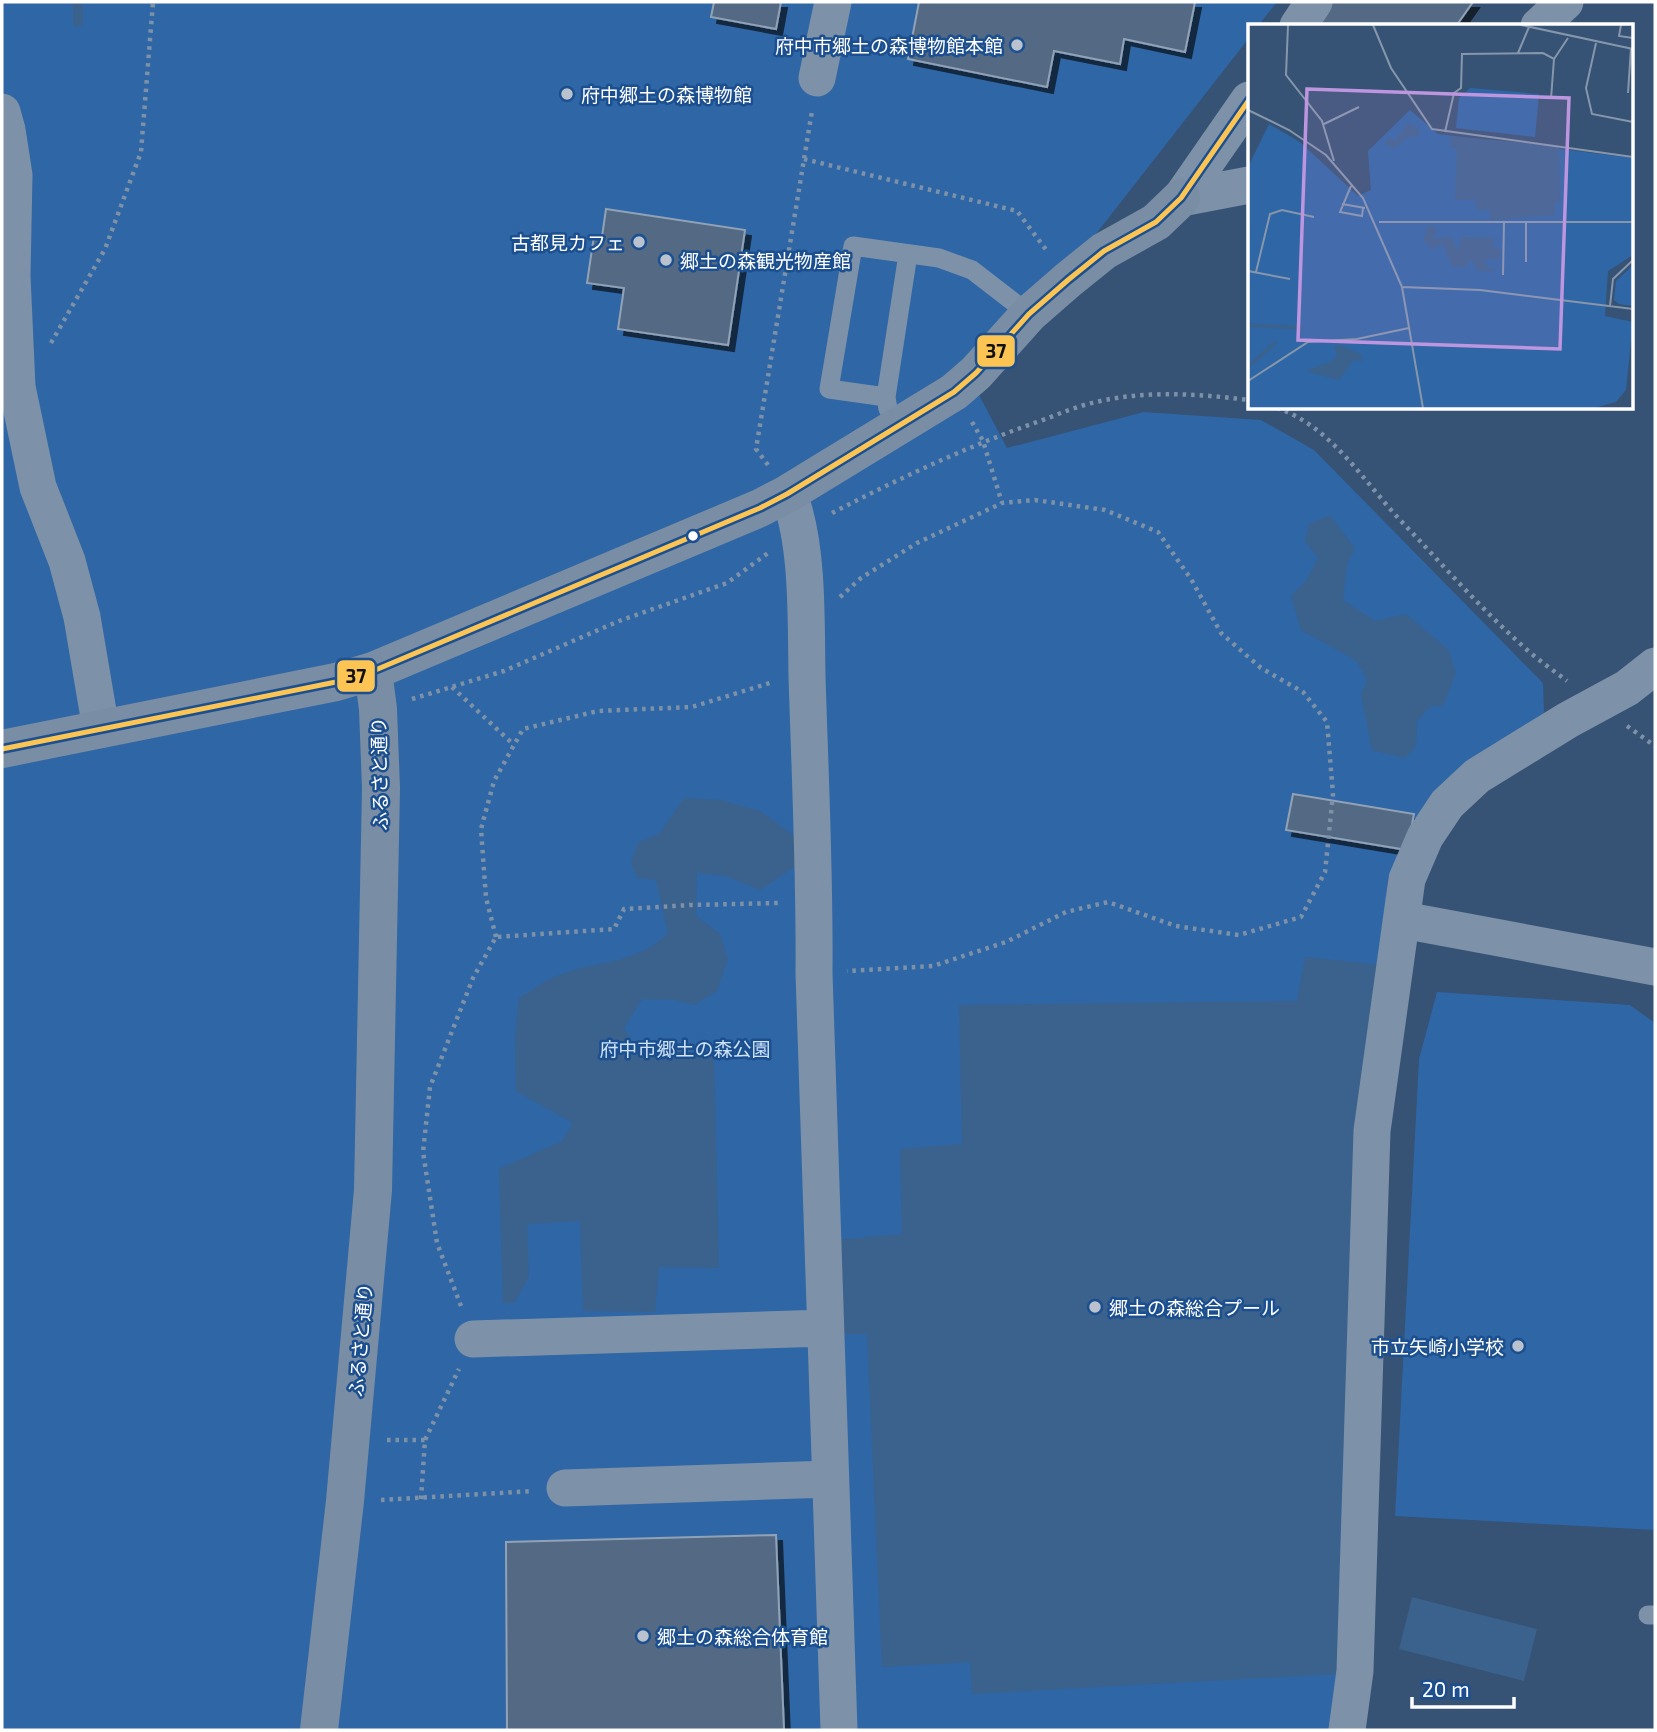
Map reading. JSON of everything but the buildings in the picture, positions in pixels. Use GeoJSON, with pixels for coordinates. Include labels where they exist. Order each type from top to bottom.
{"type":"FeatureCollection","features":[{"type":"Feature","properties":{"kind":"street"},"geometry":{"type":"LineString","coordinates":[[817,78],[833,2]]}},
{"type":"Feature","properties":{"kind":"street"},"geometry":{"type":"LineString","coordinates":[[1299,24],[1314,2]]}},
{"type":"Feature","properties":{"kind":"street"},"geometry":{"type":"LineString","coordinates":[[1541,24],[1565,2]]}},
{"type":"Feature","properties":{"kind":"street"},"geometry":{"type":"LineString","coordinates":[[2,750],[336,682],[373,671],[760,508],[787,494],[888,414],[954,392],[976,373],[1029,314],[1068,280],[1104,251],[1156,222],[1181,198],[1248,101]]}},
{"type":"Feature","properties":{"kind":"street"},"geometry":{"type":"LineString","coordinates":[[2,111],[8,130],[14,174],[12,276],[17,387],[38,487],[67,561],[82,617],[101,729]]}},
{"type":"Feature","properties":{"kind":"street"},"geometry":{"type":"LineString","coordinates":[[1181,198],[1248,185]]}},
{"type":"Feature","properties":{"kind":"street"},"geometry":{"type":"LineString","coordinates":[[793,507],[800,530],[806,628],[815,902],[814,973],[839,1730]]}},
{"type":"Feature","properties":{"kind":"street"},"geometry":{"type":"LineString","coordinates":[[1347,1730],[1355,1671],[1372,1131],[1407,879],[1425,836],[1447,804],[1477,776],[1568,720],[1627,688],[1655,666]]}},
{"type":"Feature","properties":{"kind":"street","name":"ふるさと通り"},"geometry":{"type":"LineString","coordinates":[[319,1730],[345,1501],[373,1190],[381,788],[378,709],[373,671]]}},
{"type":"Feature","properties":{"kind":"street"},"geometry":{"type":"LineString","coordinates":[[1403,920],[1655,967]]}},
{"type":"Feature","properties":{"kind":"street"},"geometry":{"type":"LineString","coordinates":[[473,1339],[825,1328]]}},
{"type":"Feature","properties":{"kind":"street"},"geometry":{"type":"LineString","coordinates":[[565,1489],[830,1479]]}},
{"type":"Feature","properties":{"kind":"lane"},"geometry":{"type":"LineString","coordinates":[[908,254],[888,414],[829,389],[853,246],[939,258],[972,270],[1029,314]]}},
{"type":"Feature","properties":{"kind":"path"},"geometry":{"type":"LineString","coordinates":[[17,387],[49,346],[105,249],[141,152],[153,2]]}},
{"type":"Feature","properties":{"kind":"path"},"geometry":{"type":"LineString","coordinates":[[770,468],[756,449],[817,78]]}},
{"type":"Feature","properties":{"kind":"path"},"geometry":{"type":"LineString","coordinates":[[804,159],[1017,211],[1068,280]]}},
{"type":"Feature","properties":{"kind":"path"},"geometry":{"type":"LineString","coordinates":[[954,392],[983,441],[1002,503]]}},
{"type":"Feature","properties":{"kind":"path"},"geometry":{"type":"LineString","coordinates":[[1284,410],[1315,428],[1333,444],[1378,497],[1525,649],[1597,705]]}},
{"type":"Feature","properties":{"kind":"path"},"geometry":{"type":"LineString","coordinates":[[806,628],[861,578],[917,543],[1002,503],[1035,500],[1105,510],[1158,532],[1191,579],[1221,633],[1261,668],[1303,692],[1327,722],[1333,794],[1325,872],[1301,917],[1239,935],[1176,926],[1108,902],[1066,912],[1006,942],[933,966],[814,973]]}},
{"type":"Feature","properties":{"kind":"path"},"geometry":{"type":"LineString","coordinates":[[421,1499],[425,1440],[473,1339],[437,1243],[423,1152],[430,1087],[473,978],[496,937],[486,898],[481,829],[494,780],[523,729],[598,710],[692,707],[771,683],[807,664]]}},
{"type":"Feature","properties":{"kind":"path"},"geometry":{"type":"LineString","coordinates":[[452,687],[514,745]]}},
{"type":"Feature","properties":{"kind":"path"},"geometry":{"type":"LineString","coordinates":[[496,937],[614,929],[624,909],[815,902]]}},
{"type":"Feature","properties":{"kind":"path"},"geometry":{"type":"LineString","coordinates":[[345,1501],[421,1499],[565,1489]]}},
{"type":"Feature","properties":{"kind":"green space","name":"府中市郷土の森公園"},"geometry":{"type":"Polygon","coordinates":[[[2,2],[1277,2],[1260,24],[1248,24],[1248,39],[1078,257],[961,361],[1007,448],[1144,412],[1261,420],[1314,450],[1543,683],[1544,713],[1432,793],[1388,877],[1356,1297],[1335,1730],[2,1730],[2,2]]]}},
{"type":"Feature","properties":{"kind":"green space","name":"市立矢崎小学校"},"geometry":{"type":"Polygon","coordinates":[[[1437,992],[1630,1005],[1655,1023],[1655,1530],[1395,1516],[1419,1059],[1437,992]]]}},
{"type":"Feature","properties":{"kind":"shaded area"},"geometry":{"type":"Polygon","coordinates":[[[1330,515],[1355,548],[1347,565],[1343,600],[1375,621],[1406,614],[1449,650],[1456,673],[1443,706],[1431,706],[1417,721],[1416,747],[1404,758],[1372,750],[1361,695],[1367,680],[1357,661],[1301,630],[1291,596],[1306,581],[1318,558],[1305,541],[1309,524],[1330,515]]]}},
{"type":"Feature","properties":{"kind":"shaded area"},"geometry":{"type":"Polygon","coordinates":[[[684,798],[721,800],[760,811],[796,837],[795,866],[760,890],[726,876],[697,873],[696,916],[720,934],[728,959],[717,991],[694,1005],[675,1000],[642,999],[624,1028],[640,1053],[680,1050],[714,1057],[719,1268],[659,1267],[655,1312],[583,1311],[580,1221],[527,1224],[529,1277],[514,1303],[503,1303],[499,1169],[562,1141],[573,1123],[516,1091],[515,1038],[519,998],[557,976],[644,951],[668,933],[656,880],[637,878],[631,862],[638,843],[660,833],[684,798]]]}},
{"type":"Feature","properties":{"kind":"shaded area","name":"郷土の森総合プール"},"geometry":{"type":"Polygon","coordinates":[[[1305,957],[1383,965],[1352,1280],[1342,1478],[1337,1674],[972,1694],[970,1662],[882,1667],[867,1334],[840,1334],[836,1240],[902,1234],[900,1149],[962,1144],[959,1005],[1297,1001],[1305,957]]]}},
{"type":"Feature","properties":{"kind":"shaded area"},"geometry":{"type":"Polygon","coordinates":[[[1412,1597],[1537,1629],[1524,1681],[1399,1649],[1412,1597]]]}},
{"type":"Feature","properties":{"kind":"waterway"},"geometry":{"type":"LineString","coordinates":[[78,2],[78,22]]}},
{"type":"Feature","properties":{"kind":"transit line","name":"37"},"geometry":{"type":"LineString","coordinates":[[2,749],[336,682],[373,671],[760,508],[787,494],[954,392],[976,373],[1029,314],[1068,280],[1104,251],[1156,222],[1181,198],[1248,101]]}},
{"type":"Feature","properties":{"kind":"place","name":"府中市郷土の森博物館本館"},"geometry":{"type":"Point","coordinates":[1017,45]}},
{"type":"Feature","properties":{"kind":"place","name":"府中郷土の森博物館"},"geometry":{"type":"Point","coordinates":[567,94]}},
{"type":"Feature","properties":{"kind":"place","name":"古都見カフェ"},"geometry":{"type":"Point","coordinates":[639,242]}},
{"type":"Feature","properties":{"kind":"place","name":"郷土の森観光物産館"},"geometry":{"type":"Point","coordinates":[666,260]}},
{"type":"Feature","properties":{"kind":"place","name":"郷土の森総合プール"},"geometry":{"type":"Point","coordinates":[1095,1307]}},
{"type":"Feature","properties":{"kind":"place","name":"市立矢崎小学校"},"geometry":{"type":"Point","coordinates":[1518,1346]}},
{"type":"Feature","properties":{"kind":"place","name":"郷土の森総合体育館"},"geometry":{"type":"Point","coordinates":[643,1636]}}]}
